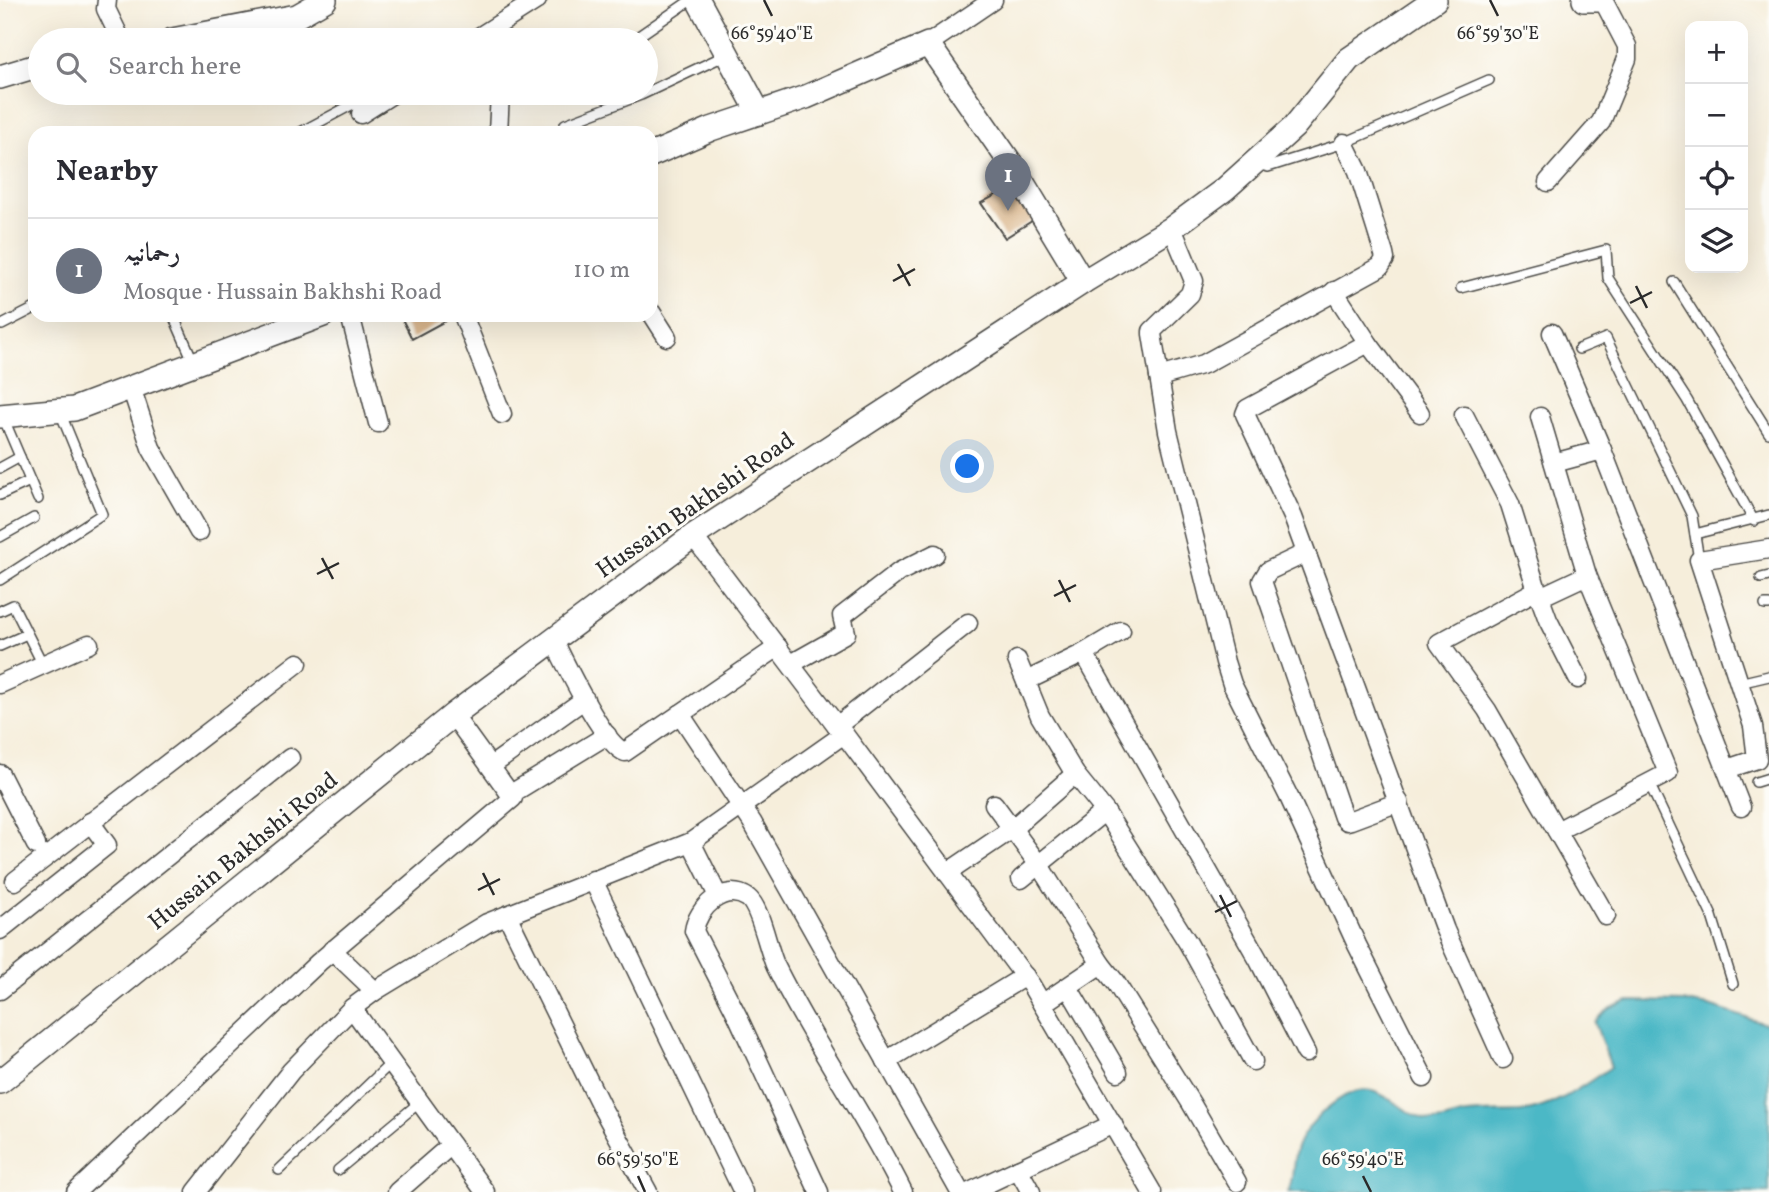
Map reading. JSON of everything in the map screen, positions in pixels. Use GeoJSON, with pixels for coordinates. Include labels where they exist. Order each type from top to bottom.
{"type":"FeatureCollection","features":[{"type":"Feature","properties":{"kind":"street"},"geometry":{"type":"LineString","coordinates":[[107,0],[106,9],[115,28]]}},
{"type":"Feature","properties":{"kind":"street"},"geometry":{"type":"LineString","coordinates":[[234,28],[297,16],[325,0]]}},
{"type":"Feature","properties":{"kind":"street"},"geometry":{"type":"LineString","coordinates":[[506,28],[537,0]]}},
{"type":"Feature","properties":{"kind":"street"},"geometry":{"type":"LineString","coordinates":[[698,0],[759,113]]}},
{"type":"Feature","properties":{"kind":"street"},"geometry":{"type":"LineString","coordinates":[[658,152],[711,129],[806,97],[928,44],[993,0]]}},
{"type":"Feature","properties":{"kind":"street","name":"Hussain Bakhshi Road"},"geometry":{"type":"LineString","coordinates":[[2,1074],[453,715],[692,537],[1083,282],[1172,228],[1255,164],[1294,127],[1349,59],[1435,0]]}},
{"type":"Feature","properties":{"kind":"street"},"geometry":{"type":"LineString","coordinates":[[1584,0],[1597,0]]}},
{"type":"Feature","properties":{"kind":"street"},"geometry":{"type":"LineString","coordinates":[[1548,182],[1601,122],[1627,59],[1627,46],[1603,0]]}},
{"type":"Feature","properties":{"kind":"street"},"geometry":{"type":"LineString","coordinates":[[928,44],[1012,165],[1083,282]]}},
{"type":"Feature","properties":{"kind":"street"},"geometry":{"type":"LineString","coordinates":[[0,77],[28,69]]}},
{"type":"Feature","properties":{"kind":"street"},"geometry":{"type":"LineString","coordinates":[[361,114],[375,105]]}},
{"type":"Feature","properties":{"kind":"street"},"geometry":{"type":"LineString","coordinates":[[498,126],[499,105]]}},
{"type":"Feature","properties":{"kind":"street"},"geometry":{"type":"LineString","coordinates":[[1159,377],[1204,364],[1380,267],[1385,259],[1358,172],[1345,143]]}},
{"type":"Feature","properties":{"kind":"street"},"geometry":{"type":"LineString","coordinates":[[1172,228],[1194,281],[1190,294],[1152,331],[1168,431],[1232,684],[1424,1078]]}},
{"type":"Feature","properties":{"kind":"street"},"geometry":{"type":"LineString","coordinates":[[1334,291],[1368,343],[1420,413]]}},
{"type":"Feature","properties":{"kind":"street"},"geometry":{"type":"LineString","coordinates":[[1,416],[74,409],[304,322]]}},
{"type":"Feature","properties":{"kind":"street"},"geometry":{"type":"LineString","coordinates":[[352,322],[378,423]]}},
{"type":"Feature","properties":{"kind":"street"},"geometry":{"type":"LineString","coordinates":[[466,322],[502,414]]}},
{"type":"Feature","properties":{"kind":"street"},"geometry":{"type":"LineString","coordinates":[[657,322],[667,337]]}},
{"type":"Feature","properties":{"kind":"street"},"geometry":{"type":"LineString","coordinates":[[1552,334],[1602,450],[1741,807]]}},
{"type":"Feature","properties":{"kind":"street"},"geometry":{"type":"LineString","coordinates":[[1368,343],[1245,411],[1293,517],[1446,930],[1503,1059]]}},
{"type":"Feature","properties":{"kind":"street"},"geometry":{"type":"LineString","coordinates":[[131,387],[151,447],[199,532]]}},
{"type":"Feature","properties":{"kind":"street"},"geometry":{"type":"LineString","coordinates":[[1464,415],[1510,504],[1538,594],[1578,679]]}},
{"type":"Feature","properties":{"kind":"street"},"geometry":{"type":"LineString","coordinates":[[1540,417],[1587,575],[1668,773],[1557,831]]}},
{"type":"Feature","properties":{"kind":"street"},"geometry":{"type":"LineString","coordinates":[[1554,463],[1602,450]]}},
{"type":"Feature","properties":{"kind":"street"},"geometry":{"type":"LineString","coordinates":[[692,537],[791,664],[1025,976],[1152,1192]]}},
{"type":"Feature","properties":{"kind":"street"},"geometry":{"type":"LineString","coordinates":[[1727,769],[1757,759],[1753,726],[1699,560],[1769,549]]}},
{"type":"Feature","properties":{"kind":"street"},"geometry":{"type":"LineString","coordinates":[[1306,553],[1268,571],[1262,581],[1343,817],[1347,821],[1351,820],[1399,802]]}},
{"type":"Feature","properties":{"kind":"street"},"geometry":{"type":"LineString","coordinates":[[791,664],[846,633],[842,616],[899,572],[935,554]]}},
{"type":"Feature","properties":{"kind":"street"},"geometry":{"type":"LineString","coordinates":[[1587,575],[1538,594],[1439,643],[1487,710],[1606,916]]}},
{"type":"Feature","properties":{"kind":"street"},"geometry":{"type":"LineString","coordinates":[[196,1192],[291,1071],[352,1008],[375,991],[487,923],[691,842],[840,730],[968,622]]}},
{"type":"Feature","properties":{"kind":"street"},"geometry":{"type":"LineString","coordinates":[[1026,681],[1084,653],[1121,631]]}},
{"type":"Feature","properties":{"kind":"street"},"geometry":{"type":"LineString","coordinates":[[553,639],[607,734],[618,750],[628,751],[778,647]]}},
{"type":"Feature","properties":{"kind":"street"},"geometry":{"type":"LineString","coordinates":[[0,684],[89,644]]}},
{"type":"Feature","properties":{"kind":"street"},"geometry":{"type":"LineString","coordinates":[[1084,653],[1258,958],[1306,1053]]}},
{"type":"Feature","properties":{"kind":"street"},"geometry":{"type":"LineString","coordinates":[[1017,660],[1040,716],[1075,774],[1105,811],[1188,943],[1253,1061]]}},
{"type":"Feature","properties":{"kind":"street"},"geometry":{"type":"LineString","coordinates":[[15,881],[298,663]]}},
{"type":"Feature","properties":{"kind":"street"},"geometry":{"type":"LineString","coordinates":[[491,766],[585,699]]}},
{"type":"Feature","properties":{"kind":"street"},"geometry":{"type":"LineString","coordinates":[[680,714],[742,806],[960,1192]]}},
{"type":"Feature","properties":{"kind":"street"},"geometry":{"type":"LineString","coordinates":[[76,1192],[332,950],[513,798],[453,715]]}},
{"type":"Feature","properties":{"kind":"street"},"geometry":{"type":"LineString","coordinates":[[511,794],[607,734]]}},
{"type":"Feature","properties":{"kind":"street"},"geometry":{"type":"LineString","coordinates":[[0,990],[290,758]]}},
{"type":"Feature","properties":{"kind":"street"},"geometry":{"type":"LineString","coordinates":[[0,774],[36,845]]}},
{"type":"Feature","properties":{"kind":"street"},"geometry":{"type":"LineString","coordinates":[[947,873],[1012,828],[1075,774]]}},
{"type":"Feature","properties":{"kind":"street"},"geometry":{"type":"LineString","coordinates":[[994,804],[1039,865],[1101,964],[1116,983],[1185,1092],[1237,1182]]}},
{"type":"Feature","properties":{"kind":"street"},"geometry":{"type":"LineString","coordinates":[[1021,878],[1105,811]]}},
{"type":"Feature","properties":{"kind":"street"},"geometry":{"type":"LineString","coordinates":[[0,929],[107,845],[90,822]]}},
{"type":"Feature","properties":{"kind":"street"},"geometry":{"type":"LineString","coordinates":[[691,842],[718,896]]}},
{"type":"Feature","properties":{"kind":"street"},"geometry":{"type":"LineString","coordinates":[[593,880],[743,1192]]}},
{"type":"Feature","properties":{"kind":"street"},"geometry":{"type":"LineString","coordinates":[[819,1192],[737,1014],[694,931],[702,909],[718,896],[736,893],[750,899],[774,965],[903,1192]]}},
{"type":"Feature","properties":{"kind":"street"},"geometry":{"type":"LineString","coordinates":[[507,915],[601,1106],[648,1192]]}},
{"type":"Feature","properties":{"kind":"street"},"geometry":{"type":"LineString","coordinates":[[332,950],[375,991]]}},
{"type":"Feature","properties":{"kind":"street"},"geometry":{"type":"LineString","coordinates":[[1042,1004],[1101,964]]}},
{"type":"Feature","properties":{"kind":"street"},"geometry":{"type":"LineString","coordinates":[[886,1061],[1025,976]]}},
{"type":"Feature","properties":{"kind":"street"},"geometry":{"type":"LineString","coordinates":[[1068,987],[1118,1072]]}},
{"type":"Feature","properties":{"kind":"street"},"geometry":{"type":"LineString","coordinates":[[352,1008],[485,1192]]}},
{"type":"Feature","properties":{"kind":"street"},"geometry":{"type":"LineString","coordinates":[[970,1192],[1113,1124]]}},
{"type":"Feature","properties":{"kind":"street"},"geometry":{"type":"LineString","coordinates":[[397,1192],[451,1145]]}},
{"type":"Feature","properties":{"kind":"street"},"geometry":{"type":"LineString","coordinates":[[1018,1169],[1031,1192]]}},
{"type":"Feature","properties":{"kind":"lane"},"geometry":{"type":"LineString","coordinates":[[651,28],[691,0]]}},
{"type":"Feature","properties":{"kind":"lane"},"geometry":{"type":"LineString","coordinates":[[658,86],[727,54]]}},
{"type":"Feature","properties":{"kind":"lane"},"geometry":{"type":"LineString","coordinates":[[1255,164],[1268,167],[1345,143],[1489,80]]}},
{"type":"Feature","properties":{"kind":"lane"},"geometry":{"type":"LineString","coordinates":[[312,126],[351,105]]}},
{"type":"Feature","properties":{"kind":"lane"},"geometry":{"type":"LineString","coordinates":[[356,105],[361,114]]}},
{"type":"Feature","properties":{"kind":"lane"},"geometry":{"type":"LineString","coordinates":[[565,124],[613,105]]}},
{"type":"Feature","properties":{"kind":"lane"},"geometry":{"type":"LineString","coordinates":[[1461,288],[1606,250],[1608,278],[1687,400],[1754,521]]}},
{"type":"Feature","properties":{"kind":"lane"},"geometry":{"type":"LineString","coordinates":[[1674,282],[1769,433]]}},
{"type":"Feature","properties":{"kind":"lane"},"geometry":{"type":"LineString","coordinates":[[2,325],[28,312]]}},
{"type":"Feature","properties":{"kind":"lane"},"geometry":{"type":"LineString","coordinates":[[176,322],[194,363]]}},
{"type":"Feature","properties":{"kind":"lane"},"geometry":{"type":"LineString","coordinates":[[1579,349],[1606,338],[1692,516],[1699,560]]}},
{"type":"Feature","properties":{"kind":"lane"},"geometry":{"type":"LineString","coordinates":[[0,580],[102,513],[59,410]]}},
{"type":"Feature","properties":{"kind":"lane"},"geometry":{"type":"LineString","coordinates":[[1,416],[38,499]]}},
{"type":"Feature","properties":{"kind":"lane"},"geometry":{"type":"LineString","coordinates":[[0,468],[20,457]]}},
{"type":"Feature","properties":{"kind":"lane"},"geometry":{"type":"LineString","coordinates":[[0,495],[30,481]]}},
{"type":"Feature","properties":{"kind":"lane"},"geometry":{"type":"LineString","coordinates":[[1695,534],[1769,515]]}},
{"type":"Feature","properties":{"kind":"lane"},"geometry":{"type":"LineString","coordinates":[[0,537],[34,518]]}},
{"type":"Feature","properties":{"kind":"lane"},"geometry":{"type":"LineString","coordinates":[[0,611],[13,605],[43,665]]}},
{"type":"Feature","properties":{"kind":"lane"},"geometry":{"type":"LineString","coordinates":[[0,646],[27,634]]}},
{"type":"Feature","properties":{"kind":"lane"},"geometry":{"type":"LineString","coordinates":[[1739,683],[1769,676]]}},
{"type":"Feature","properties":{"kind":"lane"},"geometry":{"type":"LineString","coordinates":[[1756,782],[1769,778]]}},
{"type":"Feature","properties":{"kind":"lane"},"geometry":{"type":"LineString","coordinates":[[1649,783],[1712,916],[1733,984]]}},
{"type":"Feature","properties":{"kind":"lane"},"geometry":{"type":"LineString","coordinates":[[279,1170],[391,1063]]}},
{"type":"Feature","properties":{"kind":"lane"},"geometry":{"type":"LineString","coordinates":[[338,1170],[420,1102]]}},
{"type":"Feature","properties":{"kind":"water"},"geometry":{"type":"Polygon","coordinates":[[[1629,1001],[1685,1002],[1709,1006],[1769,1025],[1769,1192],[1288,1192],[1296,1151],[1303,1136],[1319,1115],[1341,1098],[1364,1090],[1375,1092],[1417,1116],[1432,1121],[1468,1114],[1521,1112],[1546,1106],[1569,1095],[1611,1067],[1595,1023],[1610,1009],[1629,1001]]]}},
{"type":"Feature","properties":{"kind":"building"},"geometry":{"type":"Polygon","coordinates":[[[1014,185],[1035,219],[1005,238],[981,203],[1014,185]]]}},
{"type":"Feature","properties":{"kind":"building"},"geometry":{"type":"Polygon","coordinates":[[[404,322],[443,322],[412,339],[404,322]]]}},
{"type":"Feature","properties":{"kind":"place","name":"رحمانیہ"},"geometry":{"type":"Point","coordinates":[1008,211]}}]}
